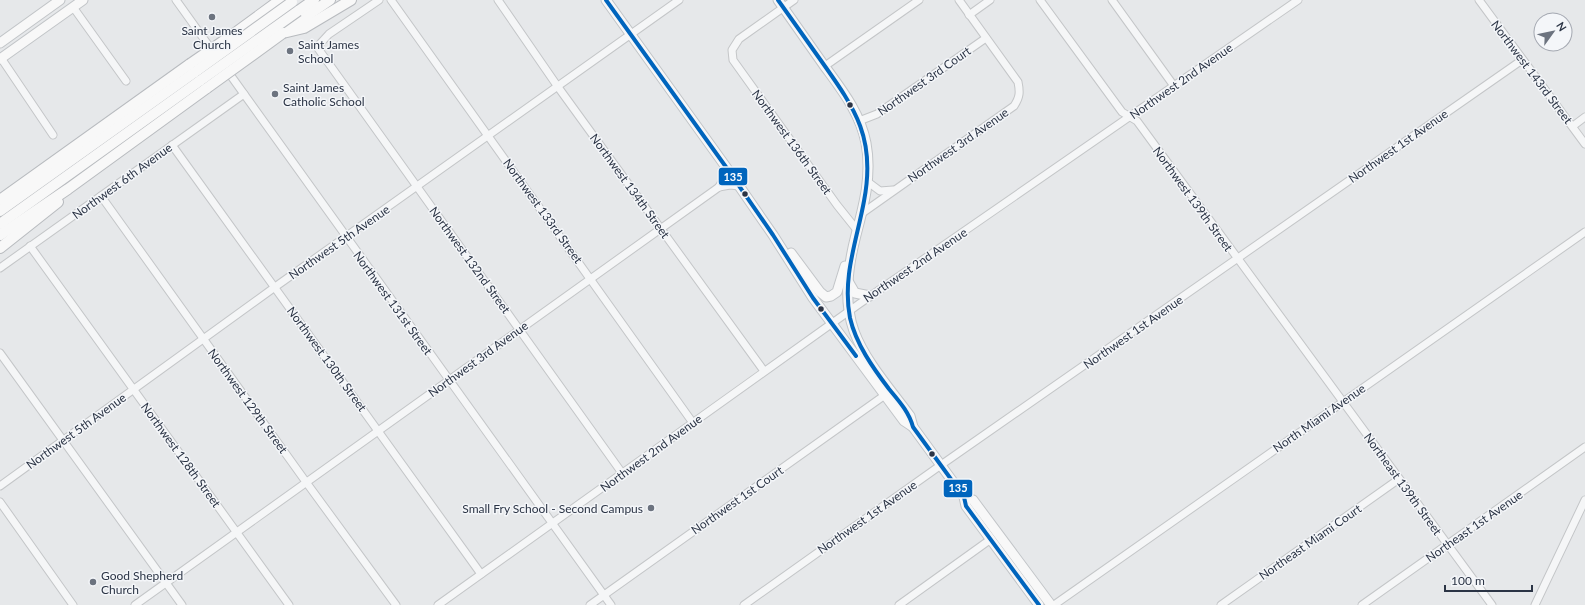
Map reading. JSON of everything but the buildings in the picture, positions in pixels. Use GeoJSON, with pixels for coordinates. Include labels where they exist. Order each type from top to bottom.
{"type":"FeatureCollection","features":[{"type":"Feature","properties":{"kind":"highway"},"geometry":{"type":"LineString","coordinates":[[235,33],[268,0]]}},
{"type":"Feature","properties":{"kind":"highway"},"geometry":{"type":"LineString","coordinates":[[0,211],[192,68],[235,33],[280,0]]}},
{"type":"Feature","properties":{"kind":"highway"},"geometry":{"type":"LineString","coordinates":[[303,19],[314,0]]}},
{"type":"Feature","properties":{"kind":"highway"},"geometry":{"type":"LineString","coordinates":[[0,235],[68,189],[204,84],[283,33],[330,0]]}},
{"type":"Feature","properties":{"kind":"highway"},"geometry":{"type":"LineString","coordinates":[[0,224],[204,84],[303,19],[351,0]]}},
{"type":"Feature","properties":{"kind":"highway"},"geometry":{"type":"LineString","coordinates":[[0,200],[192,68],[294,1]]}},
{"type":"Feature","properties":{"kind":"highway"},"geometry":{"type":"LineString","coordinates":[[0,192],[48,166]]}},
{"type":"Feature","properties":{"kind":"highway"},"geometry":{"type":"LineString","coordinates":[[0,248],[57,204],[68,189]]}},
{"type":"Feature","properties":{"kind":"main road"},"geometry":{"type":"LineString","coordinates":[[0,43],[60,0]]}},
{"type":"Feature","properties":{"kind":"main road"},"geometry":{"type":"LineString","coordinates":[[56,19],[65,7],[66,0]]}},
{"type":"Feature","properties":{"kind":"main road"},"geometry":{"type":"LineString","coordinates":[[0,58],[83,0]]}},
{"type":"Feature","properties":{"kind":"main road"},"geometry":{"type":"LineString","coordinates":[[606,0],[726,167],[885,395],[904,421],[913,427],[941,465],[964,497],[966,506],[1039,605]]}},
{"type":"Feature","properties":{"kind":"main road"},"geometry":{"type":"LineString","coordinates":[[781,4],[846,96],[859,121],[867,151],[868,182],[851,253],[848,281],[849,311],[854,330],[867,356],[910,416],[913,427]]}},
{"type":"Feature","properties":{"kind":"main road"},"geometry":{"type":"LineString","coordinates":[[0,58],[11,35]]}},
{"type":"Feature","properties":{"kind":"main road"},"geometry":{"type":"LineString","coordinates":[[773,235],[787,248],[820,292],[826,297],[834,295],[839,290],[844,268],[851,253]]}},
{"type":"Feature","properties":{"kind":"main road"},"geometry":{"type":"LineString","coordinates":[[848,281],[856,293],[870,296]]}},
{"type":"Feature","properties":{"kind":"main road"},"geometry":{"type":"LineString","coordinates":[[834,322],[857,348],[867,356]]}},
{"type":"Feature","properties":{"kind":"main road"},"geometry":{"type":"LineString","coordinates":[[964,497],[973,500],[1052,605]]}},
{"type":"Feature","properties":{"kind":"main road"},"geometry":{"type":"LineString","coordinates":[[991,539],[996,539],[1011,558],[1020,563]]}},
{"type":"Feature","properties":{"kind":"street","name":"Northwest 131st Street"},"geometry":{"type":"LineString","coordinates":[[176,0],[611,605]]}},
{"type":"Feature","properties":{"kind":"street","name":"Northwest 132nd Street"},"geometry":{"type":"LineString","coordinates":[[379,0],[329,34],[317,46],[622,473]]}},
{"type":"Feature","properties":{"kind":"street","name":"Northwest 133rd Street"},"geometry":{"type":"LineString","coordinates":[[391,0],[591,278],[693,423]]}},
{"type":"Feature","properties":{"kind":"street","name":"Northwest 134th Street"},"geometry":{"type":"LineString","coordinates":[[498,0],[558,87],[764,371]]}},
{"type":"Feature","properties":{"kind":"street","name":"Northwest 5th Avenue"},"geometry":{"type":"LineString","coordinates":[[0,486],[275,287],[418,187],[679,0]]}},
{"type":"Feature","properties":{"kind":"street"},"geometry":{"type":"LineString","coordinates":[[781,4],[794,0]]}},
{"type":"Feature","properties":{"kind":"street"},"geometry":{"type":"LineString","coordinates":[[825,66],[918,0]]}},
{"type":"Feature","properties":{"kind":"street"},"geometry":{"type":"LineString","coordinates":[[959,0],[986,38]]}},
{"type":"Feature","properties":{"kind":"street"},"geometry":{"type":"LineString","coordinates":[[969,15],[990,0]]}},
{"type":"Feature","properties":{"kind":"street","name":"Northwest 139th Street"},"geometry":{"type":"LineString","coordinates":[[1040,0],[1122,112],[1137,122],[1342,402]]}},
{"type":"Feature","properties":{"kind":"street"},"geometry":{"type":"LineString","coordinates":[[1112,0],[1174,86]]}},
{"type":"Feature","properties":{"kind":"street","name":"Northwest 2nd Avenue"},"geometry":{"type":"LineString","coordinates":[[438,605],[870,296],[1298,0]]}},
{"type":"Feature","properties":{"kind":"street","name":"Northwest 143rd Street"},"geometry":{"type":"LineString","coordinates":[[1479,0],[1585,144]]}},
{"type":"Feature","properties":{"kind":"street","name":"Northwest 136th Street"},"geometry":{"type":"LineString","coordinates":[[781,4],[739,39],[732,50],[733,60],[837,205],[857,230]]}},
{"type":"Feature","properties":{"kind":"street"},"geometry":{"type":"LineString","coordinates":[[73,7],[126,81]]}},
{"type":"Feature","properties":{"kind":"street","name":"Northwest 3rd Avenue"},"geometry":{"type":"LineString","coordinates":[[861,214],[1014,106],[1019,97],[1020,91],[1018,82],[986,38]]}},
{"type":"Feature","properties":{"kind":"street","name":"Northwest 3rd Court"},"geometry":{"type":"LineString","coordinates":[[859,121],[877,114],[986,38]]}},
{"type":"Feature","properties":{"kind":"street"},"geometry":{"type":"LineString","coordinates":[[0,58],[53,135]]}},
{"type":"Feature","properties":{"kind":"street","name":"Northwest 1st Avenue"},"geometry":{"type":"LineString","coordinates":[[744,605],[941,465],[1522,60]]}},
{"type":"Feature","properties":{"kind":"street","name":"Northwest 6th Avenue"},"geometry":{"type":"LineString","coordinates":[[0,268],[244,94]]}},
{"type":"Feature","properties":{"kind":"street"},"geometry":{"type":"LineString","coordinates":[[1572,126],[1585,117]]}},
{"type":"Feature","properties":{"kind":"street","name":"Northwest 130th Street"},"geometry":{"type":"LineString","coordinates":[[172,145],[481,574]]}},
{"type":"Feature","properties":{"kind":"street"},"geometry":{"type":"LineString","coordinates":[[719,187],[724,178],[726,167]]}},
{"type":"Feature","properties":{"kind":"street"},"geometry":{"type":"LineString","coordinates":[[868,182],[880,191],[893,190]]}},
{"type":"Feature","properties":{"kind":"street"},"geometry":{"type":"LineString","coordinates":[[719,187],[730,185],[739,186]]}},
{"type":"Feature","properties":{"kind":"street","name":"Northwest 3rd Avenue"},"geometry":{"type":"LineString","coordinates":[[135,605],[719,187]]}},
{"type":"Feature","properties":{"kind":"street","name":"Northwest 129th Street"},"geometry":{"type":"LineString","coordinates":[[101,196],[396,605]]}},
{"type":"Feature","properties":{"kind":"street","name":"North Miami Avenue"},"geometry":{"type":"LineString","coordinates":[[1052,605],[1585,232]]}},
{"type":"Feature","properties":{"kind":"street","name":"Northwest 128th Street"},"geometry":{"type":"LineString","coordinates":[[30,246],[289,605]]}},
{"type":"Feature","properties":{"kind":"street"},"geometry":{"type":"LineString","coordinates":[[0,353],[182,605]]}},
{"type":"Feature","properties":{"kind":"street","name":"Northwest 1st Court"},"geometry":{"type":"LineString","coordinates":[[590,605],[885,395]]}},
{"type":"Feature","properties":{"kind":"street","name":"Northeast 139th Street"},"geometry":{"type":"LineString","coordinates":[[1342,402],[1492,605]]}},
{"type":"Feature","properties":{"kind":"street","name":"Northeast 1st Avenue"},"geometry":{"type":"LineString","coordinates":[[1362,605],[1585,447]]}},
{"type":"Feature","properties":{"kind":"street","name":"Northeast Miami Court"},"geometry":{"type":"LineString","coordinates":[[1221,605],[1399,479]]}},
{"type":"Feature","properties":{"kind":"street"},"geometry":{"type":"LineString","coordinates":[[1535,605],[1585,500]]}},
{"type":"Feature","properties":{"kind":"street"},"geometry":{"type":"LineString","coordinates":[[0,502],[73,605]]}},
{"type":"Feature","properties":{"kind":"street"},"geometry":{"type":"LineString","coordinates":[[899,605],[991,539]]}},
{"type":"Feature","properties":{"kind":"transit line","name":"135"},"geometry":{"type":"LineString","coordinates":[[606,0],[726,167],[773,235],[813,298],[856,356]]}},
{"type":"Feature","properties":{"kind":"transit line","name":"135"},"geometry":{"type":"LineString","coordinates":[[778,0],[845,95],[860,126],[865,142],[867,179],[864,201],[851,259],[848,288],[850,318],[856,337],[871,364],[900,402],[913,427],[964,497],[966,506],[1039,605]]}},
{"type":"Feature","properties":{"kind":"place","name":"Saint James Church"},"geometry":{"type":"Point","coordinates":[212,17]}},
{"type":"Feature","properties":{"kind":"place","name":"Saint James School"},"geometry":{"type":"Point","coordinates":[290,51]}},
{"type":"Feature","properties":{"kind":"place","name":"Saint James Catholic School"},"geometry":{"type":"Point","coordinates":[275,94]}},
{"type":"Feature","properties":{"kind":"place","name":"Small Fry School - Second Campus"},"geometry":{"type":"Point","coordinates":[651,508]}},
{"type":"Feature","properties":{"kind":"place","name":"Good Shepherd Church"},"geometry":{"type":"Point","coordinates":[93,582]}}]}
